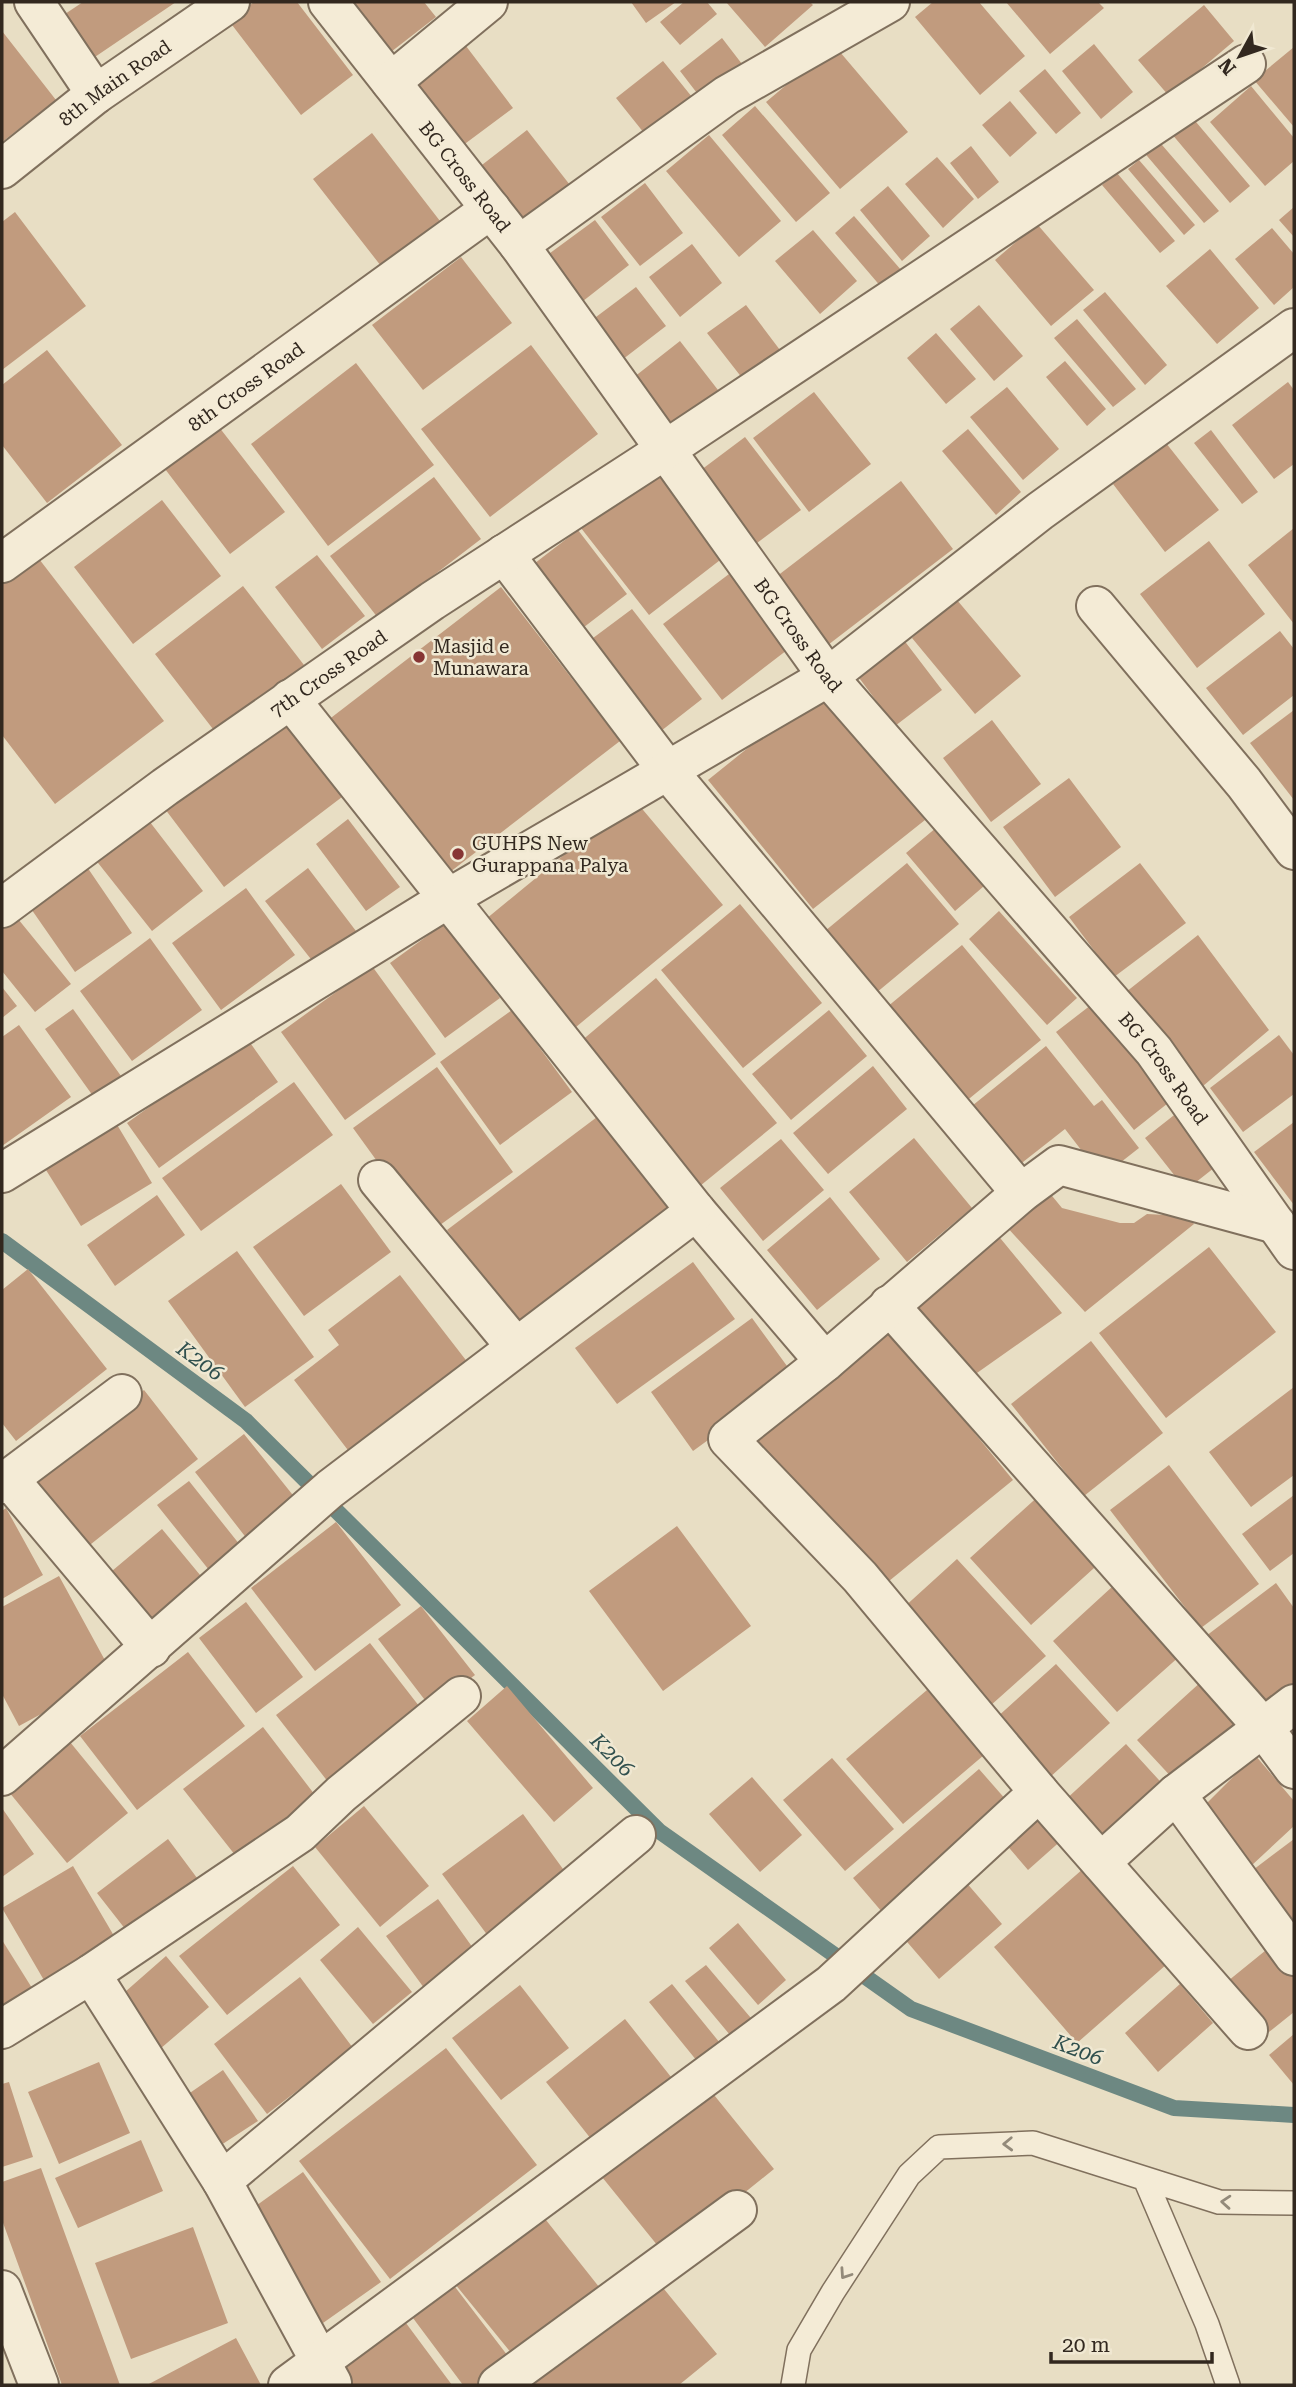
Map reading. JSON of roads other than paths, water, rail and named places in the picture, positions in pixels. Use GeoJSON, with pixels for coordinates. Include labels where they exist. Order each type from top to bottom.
{"type":"FeatureCollection","features":[{"type":"Feature","properties":{"kind":"street"},"geometry":{"type":"LineString","coordinates":[[34,2],[96,94]]}},
{"type":"Feature","properties":{"kind":"street","name":"8th Main Road"},"geometry":{"type":"LineString","coordinates":[[2,169],[96,94],[230,2]]}},
{"type":"Feature","properties":{"kind":"street","name":"BG Cross Road"},"geometry":{"type":"LineString","coordinates":[[328,2],[519,245],[828,677],[1154,1051],[1285,1237]]}},
{"type":"Feature","properties":{"kind":"street"},"geometry":{"type":"LineString","coordinates":[[391,82],[488,2]]}},
{"type":"Feature","properties":{"kind":"street"},"geometry":{"type":"LineString","coordinates":[[519,245],[727,95],[890,2]]}},
{"type":"Feature","properties":{"kind":"street","name":"7th Cross Road"},"geometry":{"type":"LineString","coordinates":[[2,908],[165,787],[290,699],[504,554],[1246,64]]}},
{"type":"Feature","properties":{"kind":"street","name":"8th Cross Road"},"geometry":{"type":"LineString","coordinates":[[2,564],[491,209]]}},
{"type":"Feature","properties":{"kind":"street"},"geometry":{"type":"LineString","coordinates":[[2,1173],[449,898],[828,677],[1040,511],[1294,328]]}},
{"type":"Feature","properties":{"kind":"street"},"geometry":{"type":"LineString","coordinates":[[504,554],[668,771],[1021,1194]]}},
{"type":"Feature","properties":{"kind":"street"},"geometry":{"type":"LineString","coordinates":[[1096,606],[1244,783],[1294,850]]}},
{"type":"Feature","properties":{"kind":"street"},"geometry":{"type":"LineString","coordinates":[[290,699],[696,1211],[825,1362]]}},
{"type":"Feature","properties":{"kind":"street"},"geometry":{"type":"LineString","coordinates":[[1248,2030],[1039,1793],[860,1577],[728,1439],[825,1362],[889,1305],[1059,1165],[1285,1237]]}},
{"type":"Feature","properties":{"kind":"street"},"geometry":{"type":"LineString","coordinates":[[379,1180],[516,1347]]}},
{"type":"Feature","properties":{"kind":"street"},"geometry":{"type":"LineString","coordinates":[[2,1776],[316,1501],[696,1211]]}},
{"type":"Feature","properties":{"kind":"street"},"geometry":{"type":"LineString","coordinates":[[889,1305],[1262,1726],[1294,1769]]}},
{"type":"Feature","properties":{"kind":"street"},"geometry":{"type":"LineString","coordinates":[[122,1394],[5,1481],[151,1648]]}},
{"type":"Feature","properties":{"kind":"street"},"geometry":{"type":"LineString","coordinates":[[2,2029],[91,1974],[300,1833],[341,1794],[461,1696]]}},
{"type":"Feature","properties":{"kind":"street"},"geometry":{"type":"LineString","coordinates":[[1101,1862],[1177,1794],[1294,1704]]}},
{"type":"Feature","properties":{"kind":"street"},"geometry":{"type":"LineString","coordinates":[[288,2385],[327,2374],[831,1984],[1039,1793]]}},
{"type":"Feature","properties":{"kind":"street"},"geometry":{"type":"LineString","coordinates":[[1177,1794],[1294,1956]]}},
{"type":"Feature","properties":{"kind":"street"},"geometry":{"type":"LineString","coordinates":[[222,2181],[636,1835]]}},
{"type":"Feature","properties":{"kind":"street"},"geometry":{"type":"LineString","coordinates":[[91,1974],[222,2181],[327,2374]]}},
{"type":"Feature","properties":{"kind":"street"},"geometry":{"type":"LineString","coordinates":[[498,2385],[737,2210]]}},
{"type":"Feature","properties":{"kind":"street"},"geometry":{"type":"LineString","coordinates":[[2,2290],[39,2385]]}},
{"type":"Feature","properties":{"kind":"lane"},"geometry":{"type":"LineString","coordinates":[[793,2385],[799,2350],[833,2292],[909,2175],[939,2147],[1033,2143],[1219,2202],[1294,2203]]}},
{"type":"Feature","properties":{"kind":"lane"},"geometry":{"type":"LineString","coordinates":[[1145,2179],[1207,2324],[1228,2385]]}},
{"type":"Feature","properties":{"kind":"waterway","name":"K206"},"geometry":{"type":"LineString","coordinates":[[2,1241],[246,1421],[659,1831],[911,2009],[1174,2108],[1294,2115]]}},
{"type":"Feature","properties":{"kind":"place","name":"Masjid e Munawara"},"geometry":{"type":"Point","coordinates":[419,657]}},
{"type":"Feature","properties":{"kind":"place","name":"GUHPS New Gurappana Palya"},"geometry":{"type":"Point","coordinates":[458,854]}}]}
